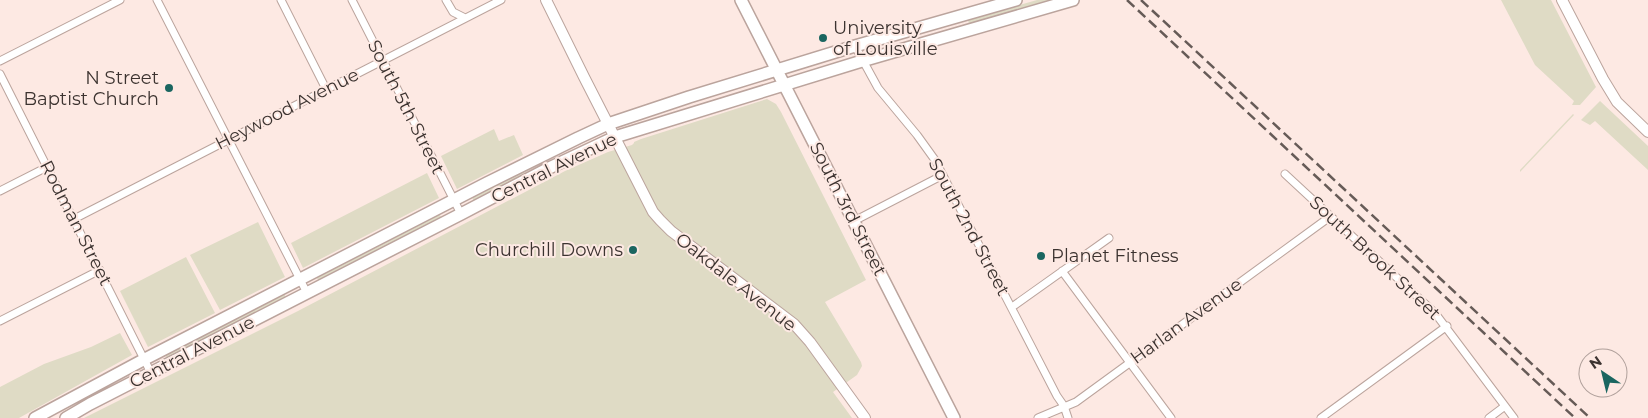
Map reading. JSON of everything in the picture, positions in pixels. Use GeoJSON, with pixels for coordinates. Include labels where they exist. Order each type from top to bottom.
{"type":"FeatureCollection","features":[{"type":"Feature","properties":{"kind":"main road","name":"Oakdale Avenue"},"geometry":{"type":"LineString","coordinates":[[546,0],[608,124],[660,220],[671,231],[794,324],[810,342],[865,418]]}},
{"type":"Feature","properties":{"kind":"main road","name":"South 3rd Street"},"geometry":{"type":"LineString","coordinates":[[741,0],[954,418]]}},
{"type":"Feature","properties":{"kind":"main road","name":"Central Avenue"},"geometry":{"type":"LineString","coordinates":[[35,418],[145,358],[300,278],[608,124],[855,46],[1016,0]]}},
{"type":"Feature","properties":{"kind":"main road","name":"Central Avenue"},"geometry":{"type":"LineString","coordinates":[[66,418],[547,168],[615,137],[862,60],[1073,0]]}},
{"type":"Feature","properties":{"kind":"main road"},"geometry":{"type":"LineString","coordinates":[[1562,0],[1617,102],[1648,132]]}},
{"type":"Feature","properties":{"kind":"street"},"geometry":{"type":"LineString","coordinates":[[0,61],[120,0]]}},
{"type":"Feature","properties":{"kind":"street"},"geometry":{"type":"LineString","coordinates":[[157,0],[307,293]]}},
{"type":"Feature","properties":{"kind":"street"},"geometry":{"type":"LineString","coordinates":[[281,0],[326,89]]}},
{"type":"Feature","properties":{"kind":"street","name":"South 5th Street"},"geometry":{"type":"LineString","coordinates":[[352,0],[461,214]]}},
{"type":"Feature","properties":{"kind":"street"},"geometry":{"type":"LineString","coordinates":[[446,0],[453,12],[465,18]]}},
{"type":"Feature","properties":{"kind":"street","name":"Heywood Avenue"},"geometry":{"type":"LineString","coordinates":[[74,219],[501,0]]}},
{"type":"Feature","properties":{"kind":"street","name":"South 2nd Street"},"geometry":{"type":"LineString","coordinates":[[855,46],[878,88],[917,135],[944,175],[1064,406],[1068,418]]}},
{"type":"Feature","properties":{"kind":"street","name":"Rodman Street"},"geometry":{"type":"LineString","coordinates":[[0,74],[151,373]]}},
{"type":"Feature","properties":{"kind":"street"},"geometry":{"type":"LineString","coordinates":[[0,191],[47,167]]}},
{"type":"Feature","properties":{"kind":"street","name":"South Brook Street"},"geometry":{"type":"LineString","coordinates":[[1284,174],[1436,313],[1514,418]]}},
{"type":"Feature","properties":{"kind":"street"},"geometry":{"type":"LineString","coordinates":[[854,221],[944,175]]}},
{"type":"Feature","properties":{"kind":"street","name":"Harlan Avenue"},"geometry":{"type":"LineString","coordinates":[[1038,418],[1076,402],[1331,216]]}},
{"type":"Feature","properties":{"kind":"street"},"geometry":{"type":"LineString","coordinates":[[1012,307],[1109,238]]}},
{"type":"Feature","properties":{"kind":"street"},"geometry":{"type":"LineString","coordinates":[[0,321],[100,270]]}},
{"type":"Feature","properties":{"kind":"street"},"geometry":{"type":"LineString","coordinates":[[1062,271],[1171,418]]}},
{"type":"Feature","properties":{"kind":"street"},"geometry":{"type":"LineString","coordinates":[[1321,418],[1446,326]]}},
{"type":"Feature","properties":{"kind":"street"},"geometry":{"type":"LineString","coordinates":[[1489,418],[1505,406]]}},
{"type":"Feature","properties":{"kind":"shaded area"},"geometry":{"type":"Polygon","coordinates":[[[1037,0],[1055,0],[969,24],[968,20],[1037,0]]]}},
{"type":"Feature","properties":{"kind":"shaded area"},"geometry":{"type":"Polygon","coordinates":[[[1501,0],[1551,0],[1596,87],[1580,105],[1572,105],[1574,101],[1535,65],[1501,0]]]}},
{"type":"Feature","properties":{"kind":"shaded area","name":"Churchill Downs"},"geometry":{"type":"Polygon","coordinates":[[[767,99],[776,104],[781,112],[866,280],[825,302],[862,366],[857,375],[833,392],[852,418],[84,418],[298,311],[565,171],[608,152],[632,145],[641,139],[767,99]]]}},
{"type":"Feature","properties":{"kind":"shaded area"},"geometry":{"type":"Polygon","coordinates":[[[1600,101],[1648,146],[1648,170],[1595,121],[1590,125],[1581,120],[1600,101]]]}},
{"type":"Feature","properties":{"kind":"shaded area"},"geometry":{"type":"Polygon","coordinates":[[[1574,115],[1520,172],[1520,170],[1574,115]]]}},
{"type":"Feature","properties":{"kind":"shaded area"},"geometry":{"type":"Polygon","coordinates":[[[494,129],[499,141],[514,135],[523,155],[457,189],[441,156],[494,129]]]}},
{"type":"Feature","properties":{"kind":"shaded area"},"geometry":{"type":"Polygon","coordinates":[[[545,161],[474,202],[472,197],[545,161]]]}},
{"type":"Feature","properties":{"kind":"shaded area"},"geometry":{"type":"Polygon","coordinates":[[[427,173],[439,198],[303,268],[291,243],[427,173]]]}},
{"type":"Feature","properties":{"kind":"shaded area"},"geometry":{"type":"Polygon","coordinates":[[[439,214],[442,218],[319,281],[316,277],[439,214]]]}},
{"type":"Feature","properties":{"kind":"shaded area"},"geometry":{"type":"Polygon","coordinates":[[[258,222],[285,277],[220,310],[190,255],[258,222]]]}},
{"type":"Feature","properties":{"kind":"shaded area"},"geometry":{"type":"Polygon","coordinates":[[[186,257],[215,313],[148,347],[120,291],[186,257]]]}},
{"type":"Feature","properties":{"kind":"shaded area"},"geometry":{"type":"Polygon","coordinates":[[[284,293],[286,298],[167,359],[165,354],[284,293]]]}},
{"type":"Feature","properties":{"kind":"shaded area"},"geometry":{"type":"Polygon","coordinates":[[[120,333],[132,355],[19,418],[0,418],[0,387],[44,364],[91,347],[120,333]]]}},
{"type":"Feature","properties":{"kind":"railway"},"geometry":{"type":"LineString","coordinates":[[1127,0],[1575,418]]}},
{"type":"Feature","properties":{"kind":"railway"},"geometry":{"type":"LineString","coordinates":[[1141,0],[1590,418]]}},
{"type":"Feature","properties":{"kind":"place","name":"University of Louisville"},"geometry":{"type":"Point","coordinates":[823,38]}},
{"type":"Feature","properties":{"kind":"place","name":"N Street Baptist Church"},"geometry":{"type":"Point","coordinates":[169,88]}},
{"type":"Feature","properties":{"kind":"place","name":"Churchill Downs"},"geometry":{"type":"Point","coordinates":[633,250]}},
{"type":"Feature","properties":{"kind":"place","name":"Planet Fitness"},"geometry":{"type":"Point","coordinates":[1041,256]}}]}
